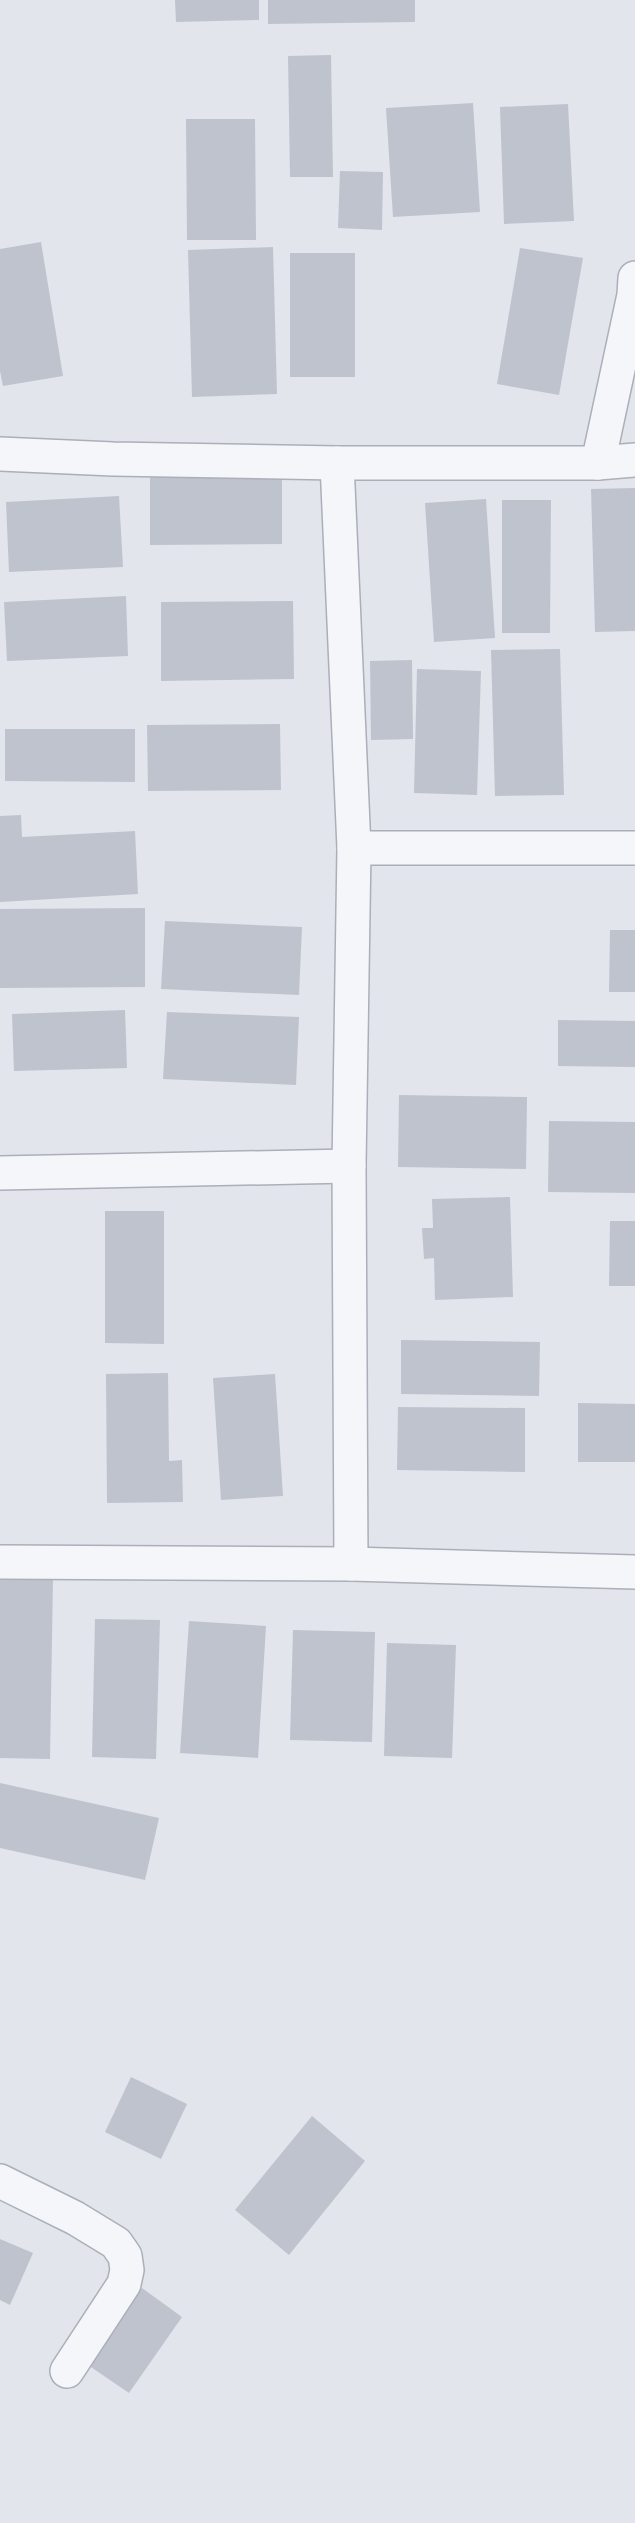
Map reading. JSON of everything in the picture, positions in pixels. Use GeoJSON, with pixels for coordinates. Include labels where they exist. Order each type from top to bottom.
{"type":"FeatureCollection","features":[{"type":"Feature","properties":{"kind":"street"},"geometry":{"type":"LineString","coordinates":[[598,463],[634,295],[635,278]]}},
{"type":"Feature","properties":{"kind":"street"},"geometry":{"type":"LineString","coordinates":[[0,454],[113,459],[337,463],[598,463],[635,460]]}},
{"type":"Feature","properties":{"kind":"street"},"geometry":{"type":"LineString","coordinates":[[337,463],[354,848],[349,1166],[351,1564]]}},
{"type":"Feature","properties":{"kind":"street"},"geometry":{"type":"LineString","coordinates":[[354,848],[635,848]]}},
{"type":"Feature","properties":{"kind":"street"},"geometry":{"type":"LineString","coordinates":[[0,1173],[349,1166]]}},
{"type":"Feature","properties":{"kind":"street"},"geometry":{"type":"LineString","coordinates":[[0,1562],[351,1564],[635,1572]]}},
{"type":"Feature","properties":{"kind":"street"},"geometry":{"type":"LineString","coordinates":[[0,2181],[75,2218],[116,2243],[124,2256],[127,2270],[124,2284],[67,2371]]}},
{"type":"Feature","properties":{"kind":"building"},"geometry":{"type":"Polygon","coordinates":[[[175,0],[259,0],[259,20],[176,22],[175,0]]]}},
{"type":"Feature","properties":{"kind":"building"},"geometry":{"type":"Polygon","coordinates":[[[268,0],[415,0],[415,22],[268,24],[268,0]]]}},
{"type":"Feature","properties":{"kind":"building"},"geometry":{"type":"Polygon","coordinates":[[[331,55],[333,177],[290,177],[288,56],[331,55]]]}},
{"type":"Feature","properties":{"kind":"building"},"geometry":{"type":"Polygon","coordinates":[[[473,103],[480,212],[393,217],[386,108],[473,103]]]}},
{"type":"Feature","properties":{"kind":"building"},"geometry":{"type":"Polygon","coordinates":[[[568,104],[574,221],[504,224],[500,107],[568,104]]]}},
{"type":"Feature","properties":{"kind":"building"},"geometry":{"type":"Polygon","coordinates":[[[186,119],[255,119],[256,240],[187,240],[186,119]]]}},
{"type":"Feature","properties":{"kind":"building"},"geometry":{"type":"Polygon","coordinates":[[[340,171],[383,172],[382,230],[338,228],[340,171]]]}},
{"type":"Feature","properties":{"kind":"building"},"geometry":{"type":"Polygon","coordinates":[[[41,242],[63,376],[3,386],[0,371],[0,249],[41,242]]]}},
{"type":"Feature","properties":{"kind":"building"},"geometry":{"type":"Polygon","coordinates":[[[273,247],[277,394],[192,397],[188,250],[273,247]]]}},
{"type":"Feature","properties":{"kind":"building"},"geometry":{"type":"Polygon","coordinates":[[[520,248],[583,258],[559,395],[497,384],[520,248]]]}},
{"type":"Feature","properties":{"kind":"building"},"geometry":{"type":"Polygon","coordinates":[[[290,253],[355,253],[355,377],[290,377],[290,253]]]}},
{"type":"Feature","properties":{"kind":"building"},"geometry":{"type":"Polygon","coordinates":[[[282,475],[282,544],[150,545],[150,476],[282,475]]]}},
{"type":"Feature","properties":{"kind":"building"},"geometry":{"type":"Polygon","coordinates":[[[635,488],[635,631],[595,632],[591,489],[635,488]]]}},
{"type":"Feature","properties":{"kind":"building"},"geometry":{"type":"Polygon","coordinates":[[[119,496],[123,567],[9,572],[6,502],[119,496]]]}},
{"type":"Feature","properties":{"kind":"building"},"geometry":{"type":"Polygon","coordinates":[[[486,499],[495,638],[434,642],[425,503],[486,499]]]}},
{"type":"Feature","properties":{"kind":"building"},"geometry":{"type":"Polygon","coordinates":[[[502,500],[551,500],[550,633],[502,633],[502,500]]]}},
{"type":"Feature","properties":{"kind":"building"},"geometry":{"type":"Polygon","coordinates":[[[126,596],[128,656],[7,661],[4,602],[126,596]]]}},
{"type":"Feature","properties":{"kind":"building"},"geometry":{"type":"Polygon","coordinates":[[[293,601],[294,679],[161,681],[161,602],[293,601]]]}},
{"type":"Feature","properties":{"kind":"building"},"geometry":{"type":"Polygon","coordinates":[[[560,649],[564,795],[495,796],[491,650],[560,649]]]}},
{"type":"Feature","properties":{"kind":"building"},"geometry":{"type":"Polygon","coordinates":[[[412,660],[413,739],[371,740],[370,661],[412,660]]]}},
{"type":"Feature","properties":{"kind":"building"},"geometry":{"type":"Polygon","coordinates":[[[417,669],[481,671],[477,795],[414,793],[417,669]]]}},
{"type":"Feature","properties":{"kind":"building"},"geometry":{"type":"Polygon","coordinates":[[[280,724],[281,790],[148,791],[147,725],[280,724]]]}},
{"type":"Feature","properties":{"kind":"building"},"geometry":{"type":"Polygon","coordinates":[[[5,729],[135,729],[135,782],[5,781],[5,729]]]}},
{"type":"Feature","properties":{"kind":"building"},"geometry":{"type":"Polygon","coordinates":[[[21,815],[22,837],[135,831],[138,894],[0,902],[0,816],[21,815]]]}},
{"type":"Feature","properties":{"kind":"building"},"geometry":{"type":"Polygon","coordinates":[[[145,908],[145,987],[0,988],[0,909],[145,908]]]}},
{"type":"Feature","properties":{"kind":"building"},"geometry":{"type":"Polygon","coordinates":[[[165,921],[302,927],[299,995],[161,989],[165,921]]]}},
{"type":"Feature","properties":{"kind":"building"},"geometry":{"type":"Polygon","coordinates":[[[610,930],[635,930],[635,992],[609,992],[610,930]]]}},
{"type":"Feature","properties":{"kind":"building"},"geometry":{"type":"Polygon","coordinates":[[[125,1010],[127,1068],[14,1071],[12,1014],[125,1010]]]}},
{"type":"Feature","properties":{"kind":"building"},"geometry":{"type":"Polygon","coordinates":[[[167,1012],[299,1017],[296,1085],[163,1079],[167,1012]]]}},
{"type":"Feature","properties":{"kind":"building"},"geometry":{"type":"Polygon","coordinates":[[[558,1020],[635,1021],[635,1067],[558,1066],[558,1020]]]}},
{"type":"Feature","properties":{"kind":"building"},"geometry":{"type":"Polygon","coordinates":[[[399,1095],[527,1097],[526,1169],[398,1167],[399,1095]]]}},
{"type":"Feature","properties":{"kind":"building"},"geometry":{"type":"Polygon","coordinates":[[[549,1121],[635,1122],[635,1193],[548,1192],[549,1121]]]}},
{"type":"Feature","properties":{"kind":"building"},"geometry":{"type":"Polygon","coordinates":[[[510,1197],[513,1297],[435,1300],[434,1258],[424,1259],[422,1228],[433,1228],[432,1199],[510,1197]]]}},
{"type":"Feature","properties":{"kind":"building"},"geometry":{"type":"Polygon","coordinates":[[[105,1211],[164,1211],[164,1344],[105,1343],[105,1211]]]}},
{"type":"Feature","properties":{"kind":"building"},"geometry":{"type":"Polygon","coordinates":[[[610,1221],[635,1221],[635,1286],[609,1286],[610,1221]]]}},
{"type":"Feature","properties":{"kind":"building"},"geometry":{"type":"Polygon","coordinates":[[[401,1340],[540,1342],[539,1396],[401,1394],[401,1340]]]}},
{"type":"Feature","properties":{"kind":"building"},"geometry":{"type":"Polygon","coordinates":[[[168,1373],[169,1461],[182,1460],[183,1502],[107,1503],[106,1374],[168,1373]]]}},
{"type":"Feature","properties":{"kind":"building"},"geometry":{"type":"Polygon","coordinates":[[[275,1374],[283,1496],[221,1500],[213,1378],[275,1374]]]}},
{"type":"Feature","properties":{"kind":"building"},"geometry":{"type":"Polygon","coordinates":[[[578,1403],[635,1404],[635,1462],[578,1462],[578,1403]]]}},
{"type":"Feature","properties":{"kind":"building"},"geometry":{"type":"Polygon","coordinates":[[[398,1407],[525,1408],[525,1472],[397,1470],[398,1407]]]}},
{"type":"Feature","properties":{"kind":"building"},"geometry":{"type":"Polygon","coordinates":[[[0,1578],[53,1578],[50,1759],[0,1758],[0,1578]]]}},
{"type":"Feature","properties":{"kind":"building"},"geometry":{"type":"Polygon","coordinates":[[[95,1619],[160,1620],[156,1759],[92,1757],[95,1619]]]}},
{"type":"Feature","properties":{"kind":"building"},"geometry":{"type":"Polygon","coordinates":[[[189,1621],[266,1626],[258,1758],[180,1753],[189,1621]]]}},
{"type":"Feature","properties":{"kind":"building"},"geometry":{"type":"Polygon","coordinates":[[[293,1630],[375,1632],[372,1742],[290,1740],[293,1630]]]}},
{"type":"Feature","properties":{"kind":"building"},"geometry":{"type":"Polygon","coordinates":[[[387,1643],[456,1645],[452,1758],[384,1756],[387,1643]]]}},
{"type":"Feature","properties":{"kind":"building"},"geometry":{"type":"Polygon","coordinates":[[[0,1783],[159,1818],[145,1880],[0,1848],[0,1783]]]}},
{"type":"Feature","properties":{"kind":"building"},"geometry":{"type":"Polygon","coordinates":[[[131,2077],[187,2104],[161,2159],[105,2132],[131,2077]]]}},
{"type":"Feature","properties":{"kind":"building"},"geometry":{"type":"Polygon","coordinates":[[[312,2116],[365,2161],[289,2255],[235,2210],[312,2116]]]}},
{"type":"Feature","properties":{"kind":"building"},"geometry":{"type":"Polygon","coordinates":[[[0,2239],[33,2253],[10,2305],[0,2300],[0,2239]]]}},
{"type":"Feature","properties":{"kind":"building"},"geometry":{"type":"Polygon","coordinates":[[[142,2288],[182,2317],[129,2393],[88,2365],[142,2288]]]}}]}
